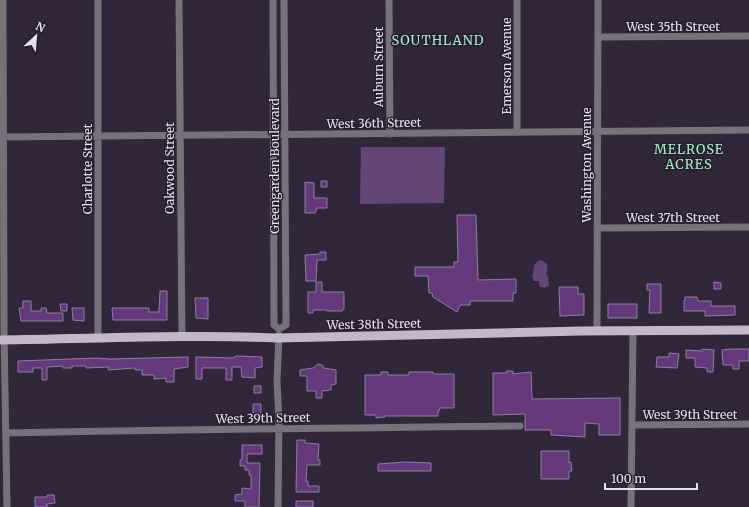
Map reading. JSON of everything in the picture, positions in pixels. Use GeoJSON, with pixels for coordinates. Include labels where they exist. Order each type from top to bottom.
{"type":"FeatureCollection","features":[{"type":"Feature","properties":{"kind":"main road","name":"West 38th Street"},"geometry":{"type":"LineString","coordinates":[[2,340],[98,337],[239,336],[278,338],[597,331],[749,330]]}},
{"type":"Feature","properties":{"kind":"street"},"geometry":{"type":"LineString","coordinates":[[3,0],[2,340],[6,433],[7,507]]}},
{"type":"Feature","properties":{"kind":"street","name":"Charlotte Street"},"geometry":{"type":"LineString","coordinates":[[98,0],[98,337]]}},
{"type":"Feature","properties":{"kind":"street","name":"Oakwood Street"},"geometry":{"type":"LineString","coordinates":[[179,0],[182,336]]}},
{"type":"Feature","properties":{"kind":"street","name":"Greengarden Boulevard"},"geometry":{"type":"LineString","coordinates":[[273,0],[274,325],[279,328]]}},
{"type":"Feature","properties":{"kind":"street","name":"Greengarden Boulevard"},"geometry":{"type":"LineString","coordinates":[[279,328],[286,325],[284,0]]}},
{"type":"Feature","properties":{"kind":"street","name":"Auburn Street"},"geometry":{"type":"LineString","coordinates":[[389,0],[390,134]]}},
{"type":"Feature","properties":{"kind":"street","name":"Emerson Avenue"},"geometry":{"type":"LineString","coordinates":[[517,0],[517,132]]}},
{"type":"Feature","properties":{"kind":"street","name":"Washington Avenue"},"geometry":{"type":"LineString","coordinates":[[597,331],[598,0]]}},
{"type":"Feature","properties":{"kind":"street","name":"West 35th Street"},"geometry":{"type":"LineString","coordinates":[[598,36],[749,36]]}},
{"type":"Feature","properties":{"kind":"street","name":"West 36th Street"},"geometry":{"type":"LineString","coordinates":[[2,137],[749,130]]}},
{"type":"Feature","properties":{"kind":"street","name":"West 37th Street"},"geometry":{"type":"LineString","coordinates":[[597,228],[749,227]]}},
{"type":"Feature","properties":{"kind":"street","name":"Greengarden Boulevard"},"geometry":{"type":"LineString","coordinates":[[278,507],[279,429],[277,381],[279,328]]}},
{"type":"Feature","properties":{"kind":"street"},"geometry":{"type":"LineString","coordinates":[[631,507],[633,331]]}},
{"type":"Feature","properties":{"kind":"street","name":"West 39th Street"},"geometry":{"type":"LineString","coordinates":[[632,425],[749,424]]}},
{"type":"Feature","properties":{"kind":"street","name":"West 39th Street"},"geometry":{"type":"LineString","coordinates":[[6,433],[328,427],[460,428],[520,426]]}},
{"type":"Feature","properties":{"kind":"shaded area"},"geometry":{"type":"Polygon","coordinates":[[[361,147],[445,147],[444,203],[360,204],[361,147]]]}},
{"type":"Feature","properties":{"kind":"shaded area"},"geometry":{"type":"Polygon","coordinates":[[[541,260],[546,263],[546,274],[548,276],[549,286],[544,288],[539,286],[539,281],[534,281],[532,277],[534,265],[541,260]]]}},
{"type":"Feature","properties":{"kind":"building"},"geometry":{"type":"Polygon","coordinates":[[[321,181],[327,181],[327,187],[321,187],[321,181]]]}},
{"type":"Feature","properties":{"kind":"building"},"geometry":{"type":"Polygon","coordinates":[[[305,182],[314,183],[314,198],[327,198],[327,208],[317,208],[315,213],[305,213],[305,182]]]}},
{"type":"Feature","properties":{"kind":"building"},"geometry":{"type":"Polygon","coordinates":[[[457,215],[476,215],[478,280],[516,279],[516,293],[513,293],[513,301],[470,301],[470,305],[460,305],[457,312],[433,297],[432,293],[429,293],[428,276],[415,276],[415,267],[454,267],[454,262],[458,262],[457,215]]]}},
{"type":"Feature","properties":{"kind":"building"},"geometry":{"type":"Polygon","coordinates":[[[320,252],[326,252],[326,260],[317,260],[316,281],[306,281],[305,255],[320,254],[320,252]]]}},
{"type":"Feature","properties":{"kind":"building"},"geometry":{"type":"Polygon","coordinates":[[[316,282],[322,282],[322,292],[344,292],[344,309],[342,311],[313,310],[313,313],[308,313],[308,292],[316,292],[316,282]]]}},
{"type":"Feature","properties":{"kind":"building"},"geometry":{"type":"Polygon","coordinates":[[[714,282],[721,283],[721,289],[714,289],[714,282]]]}},
{"type":"Feature","properties":{"kind":"building"},"geometry":{"type":"Polygon","coordinates":[[[647,284],[661,284],[661,313],[649,313],[650,290],[647,290],[647,284]]]}},
{"type":"Feature","properties":{"kind":"building"},"geometry":{"type":"Polygon","coordinates":[[[559,287],[578,287],[578,294],[584,294],[584,315],[560,316],[559,287]]]}},
{"type":"Feature","properties":{"kind":"building"},"geometry":{"type":"Polygon","coordinates":[[[160,291],[167,291],[167,320],[113,320],[112,308],[149,308],[149,312],[159,312],[160,291]]]}},
{"type":"Feature","properties":{"kind":"building"},"geometry":{"type":"Polygon","coordinates":[[[685,297],[697,297],[698,301],[711,301],[711,306],[735,306],[735,315],[705,316],[705,311],[684,311],[685,297]]]}},
{"type":"Feature","properties":{"kind":"building"},"geometry":{"type":"Polygon","coordinates":[[[195,298],[208,298],[208,319],[196,318],[195,298]]]}},
{"type":"Feature","properties":{"kind":"building"},"geometry":{"type":"Polygon","coordinates":[[[23,301],[31,301],[31,311],[41,311],[41,308],[46,308],[47,313],[63,313],[63,321],[21,321],[19,308],[23,308],[23,301]]]}},
{"type":"Feature","properties":{"kind":"building"},"geometry":{"type":"Polygon","coordinates":[[[60,304],[67,304],[67,311],[61,311],[60,304]]]}},
{"type":"Feature","properties":{"kind":"building"},"geometry":{"type":"Polygon","coordinates":[[[608,304],[637,304],[637,318],[608,318],[608,304]]]}},
{"type":"Feature","properties":{"kind":"building"},"geometry":{"type":"Polygon","coordinates":[[[72,308],[84,308],[84,321],[73,320],[72,308]]]}},
{"type":"Feature","properties":{"kind":"building"},"geometry":{"type":"Polygon","coordinates":[[[702,349],[714,350],[713,372],[707,372],[707,368],[695,367],[695,358],[686,358],[686,350],[702,351],[702,349]]]}},
{"type":"Feature","properties":{"kind":"building"},"geometry":{"type":"Polygon","coordinates":[[[749,349],[749,361],[739,361],[739,369],[733,369],[733,365],[723,365],[722,350],[749,349]]]}},
{"type":"Feature","properties":{"kind":"building"},"geometry":{"type":"Polygon","coordinates":[[[669,353],[679,354],[677,368],[656,367],[657,357],[669,357],[669,353]]]}},
{"type":"Feature","properties":{"kind":"building"},"geometry":{"type":"Polygon","coordinates":[[[237,356],[262,357],[262,367],[255,368],[255,378],[242,377],[241,367],[232,367],[232,380],[226,380],[226,368],[202,368],[202,379],[196,379],[196,357],[234,358],[237,356]]]}},
{"type":"Feature","properties":{"kind":"building"},"geometry":{"type":"Polygon","coordinates":[[[188,357],[188,367],[174,369],[174,382],[166,382],[166,378],[154,379],[154,375],[142,375],[142,370],[135,370],[135,368],[108,370],[109,367],[47,367],[47,380],[42,380],[42,368],[33,368],[33,372],[18,372],[18,361],[188,357]]]}},
{"type":"Feature","properties":{"kind":"building"},"geometry":{"type":"Polygon","coordinates":[[[318,364],[322,365],[324,368],[336,370],[336,384],[331,385],[331,390],[322,391],[322,398],[316,398],[316,391],[307,391],[307,376],[300,376],[300,370],[313,368],[318,364]]]}},
{"type":"Feature","properties":{"kind":"building"},"geometry":{"type":"Polygon","coordinates":[[[507,371],[513,371],[513,374],[531,372],[532,399],[620,398],[620,435],[599,435],[599,424],[585,423],[585,437],[551,435],[551,430],[525,430],[525,414],[493,415],[493,373],[507,373],[507,371]]]}},
{"type":"Feature","properties":{"kind":"building"},"geometry":{"type":"Polygon","coordinates":[[[381,372],[388,372],[388,375],[409,375],[409,372],[454,374],[454,408],[440,408],[438,411],[438,416],[385,416],[376,418],[376,415],[365,415],[365,375],[381,375],[381,372]]]}},
{"type":"Feature","properties":{"kind":"building"},"geometry":{"type":"Polygon","coordinates":[[[254,386],[261,386],[261,393],[254,393],[254,386]]]}},
{"type":"Feature","properties":{"kind":"building"},"geometry":{"type":"Polygon","coordinates":[[[253,404],[261,404],[261,415],[253,415],[253,404]]]}},
{"type":"Feature","properties":{"kind":"building"},"geometry":{"type":"Polygon","coordinates":[[[297,440],[305,440],[305,443],[319,444],[318,460],[320,460],[320,465],[307,465],[306,481],[308,481],[308,486],[319,486],[319,492],[296,492],[297,440]]]}},
{"type":"Feature","properties":{"kind":"building"},"geometry":{"type":"Polygon","coordinates":[[[242,445],[262,445],[262,454],[247,454],[247,463],[260,463],[259,507],[245,507],[245,501],[235,501],[235,495],[242,494],[242,488],[251,489],[251,475],[249,475],[249,470],[245,470],[245,466],[240,466],[240,460],[242,460],[242,445]]]}},
{"type":"Feature","properties":{"kind":"building"},"geometry":{"type":"Polygon","coordinates":[[[541,451],[569,451],[569,463],[571,462],[572,471],[569,471],[569,479],[541,479],[541,451]]]}},
{"type":"Feature","properties":{"kind":"building"},"geometry":{"type":"Polygon","coordinates":[[[405,462],[431,463],[431,471],[378,471],[378,464],[405,462]]]}},
{"type":"Feature","properties":{"kind":"building"},"geometry":{"type":"Polygon","coordinates":[[[47,495],[54,495],[55,503],[47,504],[47,507],[35,507],[35,497],[47,497],[47,495]]]}},
{"type":"Feature","properties":{"kind":"building"},"geometry":{"type":"Polygon","coordinates":[[[296,501],[313,501],[313,507],[296,507],[296,501]]]}},
{"type":"Feature","properties":{"kind":"district","name":"SOUTHLAND"},"geometry":{"type":"Point","coordinates":[438,40]}},
{"type":"Feature","properties":{"kind":"district","name":"MELROSE ACRES"},"geometry":{"type":"Point","coordinates":[689,156]}}]}
